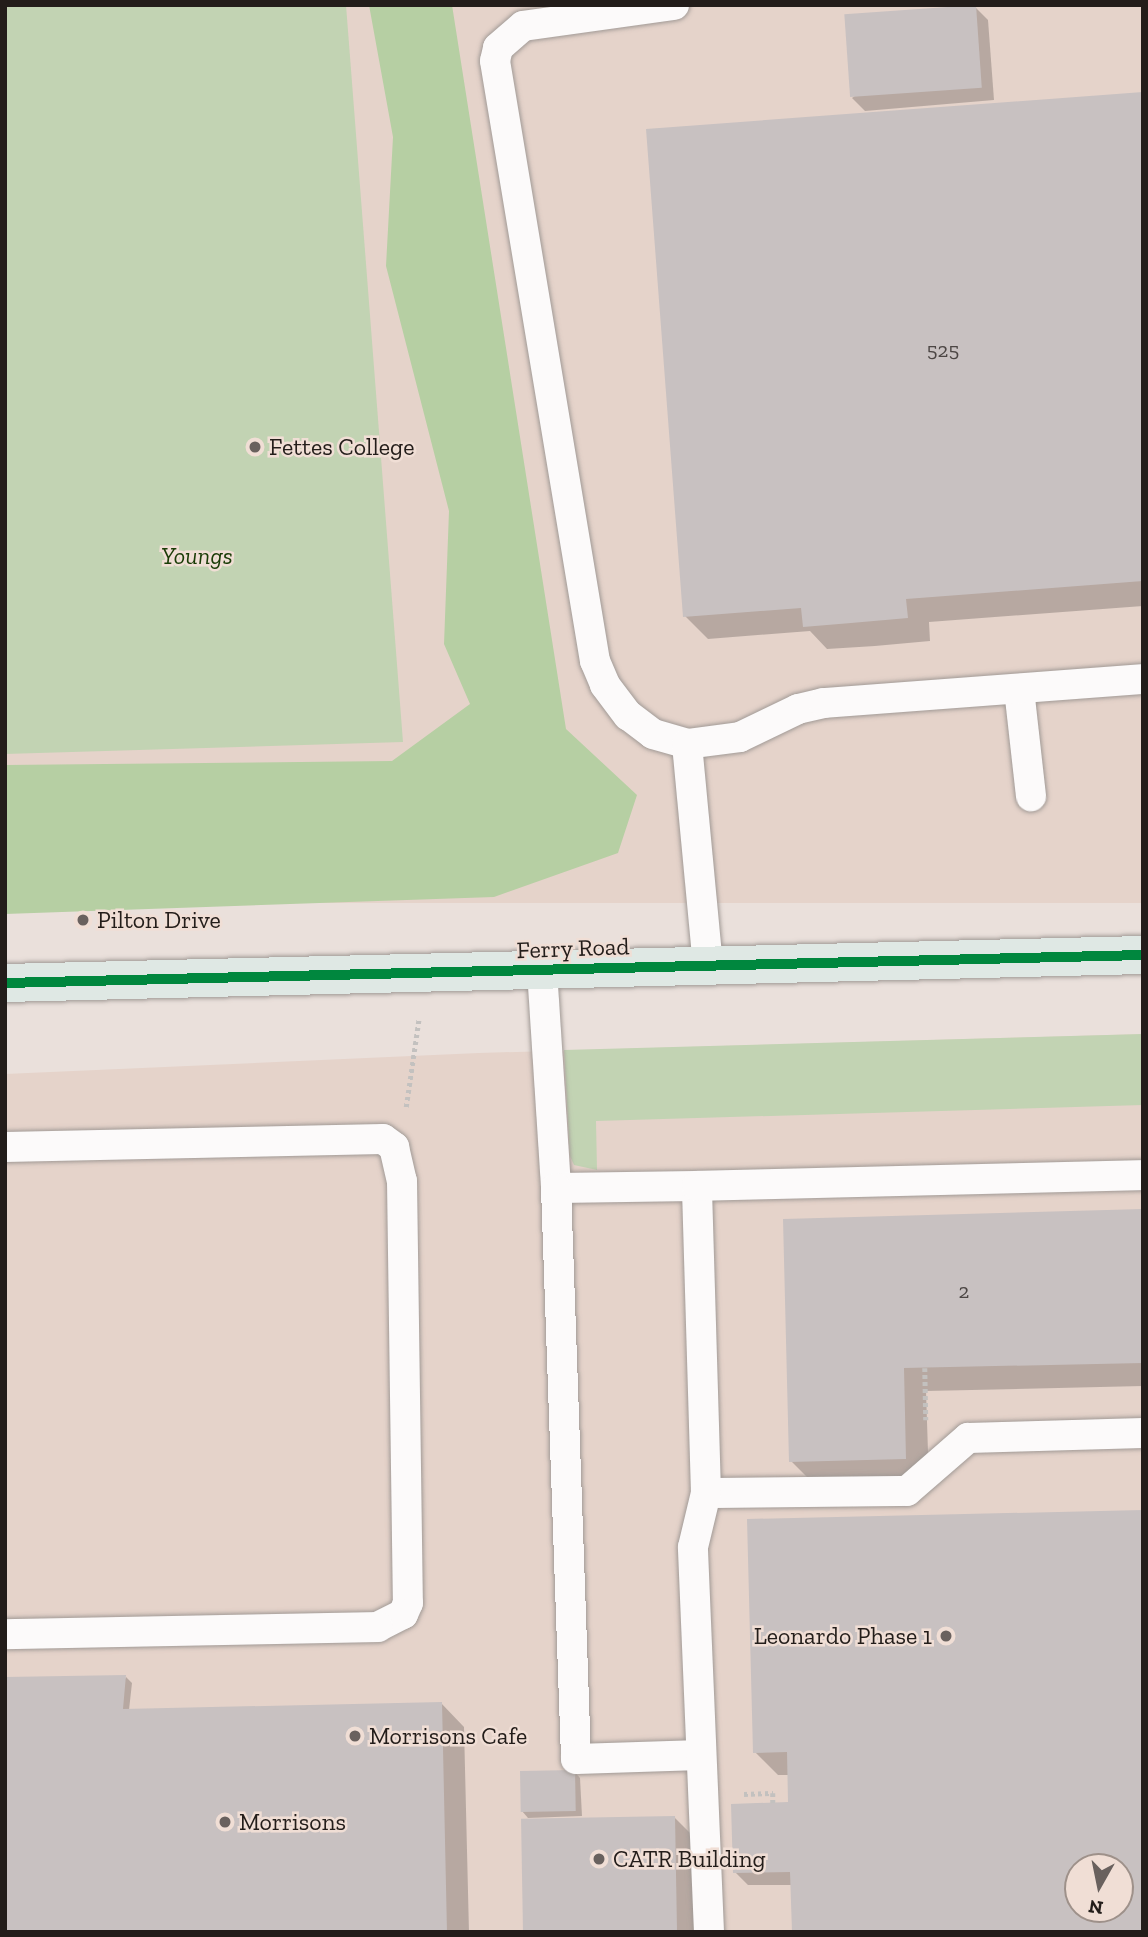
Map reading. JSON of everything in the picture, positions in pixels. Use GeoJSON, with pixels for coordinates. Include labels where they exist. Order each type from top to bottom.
{"type":"FeatureCollection","features":[{"type":"Feature","properties":{"kind":"main road","name":"Ferry Road"},"geometry":{"type":"LineString","coordinates":[[5,984],[1143,954]]}},
{"type":"Feature","properties":{"kind":"lane"},"geometry":{"type":"LineString","coordinates":[[674,5],[523,26],[498,48],[495,61],[594,661],[605,685],[628,715],[653,734],[687,744],[740,737],[798,709],[824,703],[1143,679]]}},
{"type":"Feature","properties":{"kind":"lane"},"geometry":{"type":"LineString","coordinates":[[1019,689],[1031,796]]}},
{"type":"Feature","properties":{"kind":"lane"},"geometry":{"type":"LineString","coordinates":[[687,744],[708,965]]}},
{"type":"Feature","properties":{"kind":"lane"},"geometry":{"type":"LineString","coordinates":[[542,970],[556,1188],[576,1759],[701,1755]]}},
{"type":"Feature","properties":{"kind":"lane"},"geometry":{"type":"LineString","coordinates":[[5,1147],[383,1139],[394,1147],[398,1158],[408,1603],[403,1614],[378,1626],[5,1634]]}},
{"type":"Feature","properties":{"kind":"lane"},"geometry":{"type":"LineString","coordinates":[[556,1188],[1143,1175]]}},
{"type":"Feature","properties":{"kind":"lane"},"geometry":{"type":"LineString","coordinates":[[697,1186],[706,1493],[693,1547],[709,1932]]}},
{"type":"Feature","properties":{"kind":"lane"},"geometry":{"type":"LineString","coordinates":[[706,1493],[906,1491],[968,1438],[1143,1433]]}},
{"type":"Feature","properties":{"kind":"path"},"geometry":{"type":"LineString","coordinates":[[398,1158],[425,972]]}},
{"type":"Feature","properties":{"kind":"path"},"geometry":{"type":"LineString","coordinates":[[737,1795],[773,1793],[773,1803]]}},
{"type":"Feature","properties":{"kind":"shaded area"},"geometry":{"type":"Polygon","coordinates":[[[5,5],[1143,5],[1143,903],[5,903],[5,5]]]}},
{"type":"Feature","properties":{"kind":"shaded area"},"geometry":{"type":"Polygon","coordinates":[[[1143,1034],[1143,1932],[5,1932],[5,1074],[479,1053],[1143,1034]]]}},
{"type":"Feature","properties":{"kind":"green space","name":"Youngs"},"geometry":{"type":"Polygon","coordinates":[[[5,5],[346,5],[403,742],[5,754],[5,5]]]}},
{"type":"Feature","properties":{"kind":"green space"},"geometry":{"type":"Polygon","coordinates":[[[369,5],[452,5],[566,729],[637,795],[618,853],[494,897],[5,914],[5,765],[392,761],[470,704],[444,644],[449,511],[386,266],[393,137],[369,5]]]}},
{"type":"Feature","properties":{"kind":"green space"},"geometry":{"type":"Polygon","coordinates":[[[1143,1034],[1143,1105],[596,1121],[597,1170],[574,1165],[570,1156],[564,1050],[1143,1034]]]}},
{"type":"Feature","properties":{"kind":"building"},"geometry":{"type":"Polygon","coordinates":[[[976,5],[982,88],[850,97],[844,14],[976,5]]]}},
{"type":"Feature","properties":{"kind":"building"},"geometry":{"type":"Polygon","coordinates":[[[1143,92],[1143,581],[906,599],[908,618],[803,627],[801,608],[683,617],[646,129],[1143,92]]]}},
{"type":"Feature","properties":{"kind":"building"},"geometry":{"type":"Polygon","coordinates":[[[1143,1209],[1143,1363],[904,1368],[906,1459],[789,1462],[783,1219],[1143,1209]]]}},
{"type":"Feature","properties":{"kind":"building","name":"Leonardo Phase 1"},"geometry":{"type":"Polygon","coordinates":[[[1143,1510],[1143,1932],[792,1932],[790,1872],[733,1873],[731,1804],[788,1802],[787,1752],[753,1753],[747,1519],[1143,1510]]]}},
{"type":"Feature","properties":{"kind":"building","name":"Morrisons"},"geometry":{"type":"Polygon","coordinates":[[[126,1675],[123,1709],[442,1702],[447,1932],[5,1932],[5,1677],[126,1675]]]}},
{"type":"Feature","properties":{"kind":"building"},"geometry":{"type":"Polygon","coordinates":[[[575,1770],[576,1811],[521,1812],[520,1771],[575,1770]]]}},
{"type":"Feature","properties":{"kind":"building","name":"CATR Building"},"geometry":{"type":"Polygon","coordinates":[[[675,1816],[677,1932],[523,1932],[521,1819],[675,1816]]]}},
{"type":"Feature","properties":{"kind":"cycle path"},"geometry":{"type":"LineString","coordinates":[[5,983],[1143,955]]}},
{"type":"Feature","properties":{"kind":"place","name":"Fettes College"},"geometry":{"type":"Point","coordinates":[255,447]}},
{"type":"Feature","properties":{"kind":"place","name":"Pilton Drive"},"geometry":{"type":"Point","coordinates":[83,920]}},
{"type":"Feature","properties":{"kind":"place","name":"Leonardo Phase 1"},"geometry":{"type":"Point","coordinates":[946,1636]}},
{"type":"Feature","properties":{"kind":"place","name":"Morrisons Cafe"},"geometry":{"type":"Point","coordinates":[355,1736]}},
{"type":"Feature","properties":{"kind":"place","name":"Morrisons"},"geometry":{"type":"Point","coordinates":[225,1822]}},
{"type":"Feature","properties":{"kind":"place","name":"CATR Building"},"geometry":{"type":"Point","coordinates":[599,1859]}}]}
